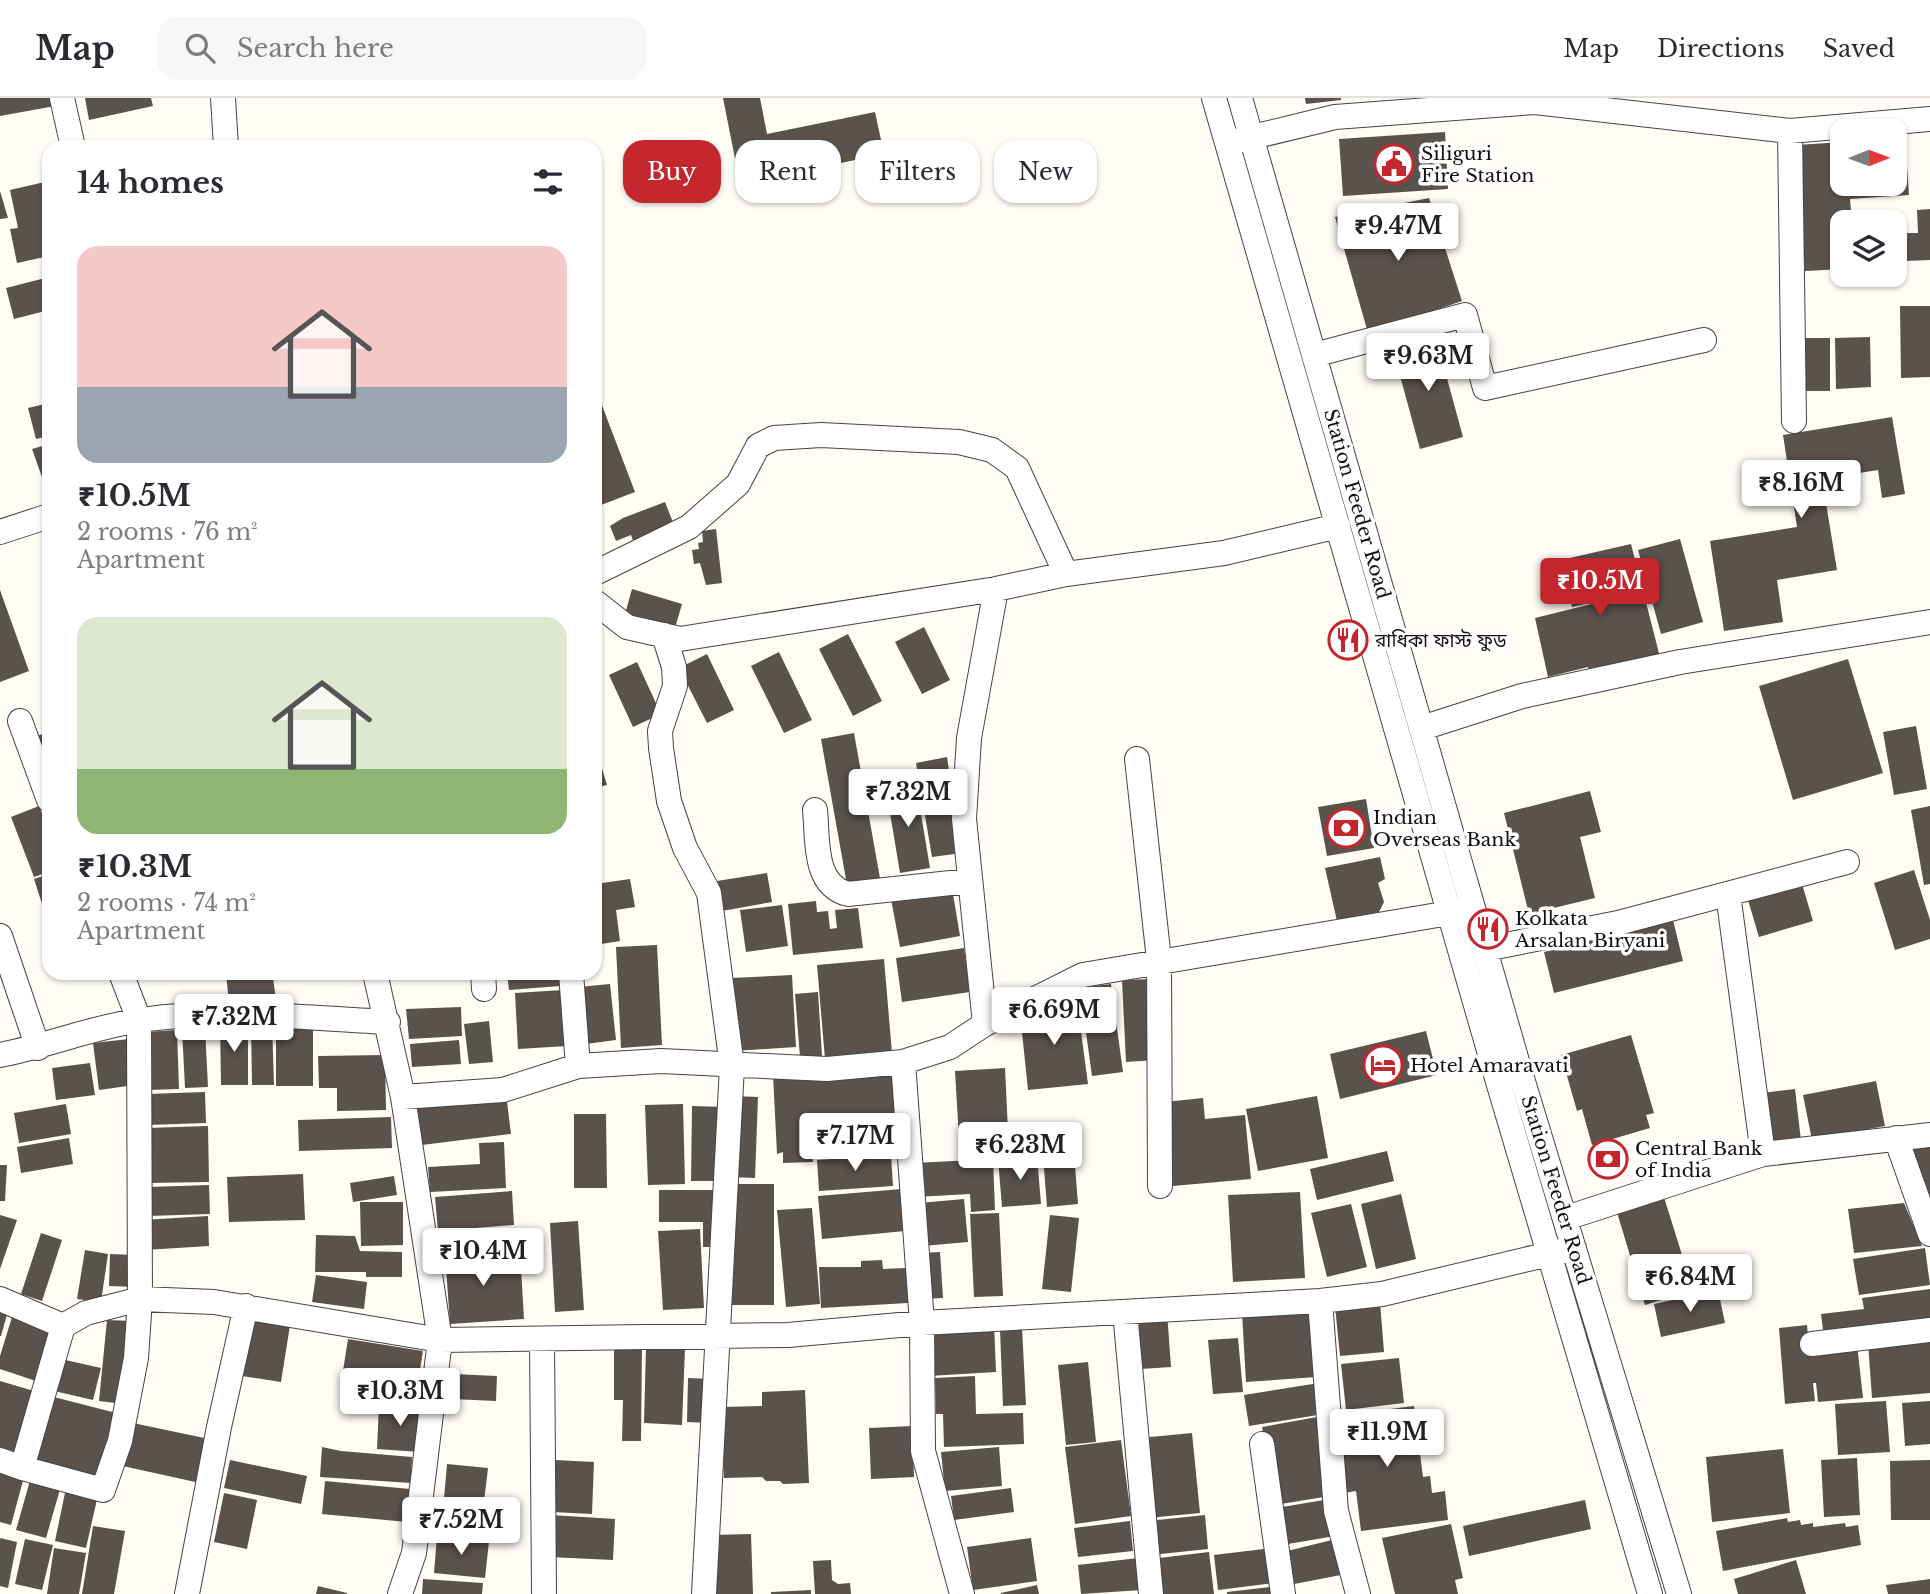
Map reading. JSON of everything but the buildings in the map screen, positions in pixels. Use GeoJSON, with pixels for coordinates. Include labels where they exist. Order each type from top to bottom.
{"type":"FeatureCollection","features":[{"type":"Feature","properties":{"kind":"street"},"geometry":{"type":"LineString","coordinates":[[62,98],[71,140]]}},
{"type":"Feature","properties":{"kind":"street"},"geometry":{"type":"LineString","coordinates":[[223,98],[226,140]]}},
{"type":"Feature","properties":{"kind":"street","name":"Station Feeder Road"},"geometry":{"type":"LineString","coordinates":[[1214,98],[1239,140],[1314,355],[1422,728],[1462,911],[1549,1255],[1650,1594]]}},
{"type":"Feature","properties":{"kind":"street","name":"Station Feeder Road"},"geometry":{"type":"LineString","coordinates":[[1240,98],[1239,140],[1338,526],[1462,911],[1485,949],[1679,1594]]}},
{"type":"Feature","properties":{"kind":"street"},"geometry":{"type":"LineString","coordinates":[[1239,140],[1335,117],[1535,102],[1790,131],[1930,119]]}},
{"type":"Feature","properties":{"kind":"street"},"geometry":{"type":"LineString","coordinates":[[1790,131],[1794,421]]}},
{"type":"Feature","properties":{"kind":"street"},"geometry":{"type":"LineString","coordinates":[[1314,355],[1465,315],[1485,388],[1704,340]]}},
{"type":"Feature","properties":{"kind":"street"},"geometry":{"type":"LineString","coordinates":[[602,570],[689,527],[738,484],[758,446],[774,438],[821,435],[959,442],[992,450],[1017,468],[1066,575]]}},
{"type":"Feature","properties":{"kind":"street"},"geometry":{"type":"LineString","coordinates":[[0,531],[42,518]]}},
{"type":"Feature","properties":{"kind":"street"},"geometry":{"type":"LineString","coordinates":[[602,607],[627,627],[680,639],[996,589],[1066,575],[1224,553],[1338,526]]}},
{"type":"Feature","properties":{"kind":"street"},"geometry":{"type":"LineString","coordinates":[[985,1024],[964,818],[969,738],[996,589]]}},
{"type":"Feature","properties":{"kind":"street"},"geometry":{"type":"LineString","coordinates":[[1422,728],[1521,696],[1680,662],[1930,622]]}},
{"type":"Feature","properties":{"kind":"street"},"geometry":{"type":"LineString","coordinates":[[664,635],[674,667],[675,686],[660,731],[660,748],[669,801],[685,848],[709,892],[732,1066],[704,1594]]}},
{"type":"Feature","properties":{"kind":"street"},"geometry":{"type":"LineString","coordinates":[[20,721],[42,781]]}},
{"type":"Feature","properties":{"kind":"street"},"geometry":{"type":"LineString","coordinates":[[1137,759],[1159,960],[1160,1186]]}},
{"type":"Feature","properties":{"kind":"street"},"geometry":{"type":"LineString","coordinates":[[816,810],[821,866],[826,882],[835,891],[848,894],[969,881]]}},
{"type":"Feature","properties":{"kind":"street"},"geometry":{"type":"LineString","coordinates":[[1485,949],[1618,923],[1847,862]]}},
{"type":"Feature","properties":{"kind":"street"},"geometry":{"type":"LineString","coordinates":[[1728,894],[1763,1154]]}},
{"type":"Feature","properties":{"kind":"street"},"geometry":{"type":"LineString","coordinates":[[403,1097],[503,1090],[578,1066],[661,1061],[827,1069],[903,1062],[950,1047],[985,1024],[1083,975],[1159,960],[1462,911]]}},
{"type":"Feature","properties":{"kind":"street"},"geometry":{"type":"LineString","coordinates":[[0,936],[38,1048]]}},
{"type":"Feature","properties":{"kind":"street"},"geometry":{"type":"LineString","coordinates":[[124,980],[139,1020],[140,1299],[134,1370],[120,1441],[103,1490],[11,1464],[63,1326],[86,1313],[140,1299],[246,1306],[440,1340],[718,1338],[922,1323],[1320,1301],[1382,1294],[1574,1248]]}},
{"type":"Feature","properties":{"kind":"street"},"geometry":{"type":"LineString","coordinates":[[377,980],[403,1097],[440,1340],[414,1553],[400,1594]]}},
{"type":"Feature","properties":{"kind":"street"},"geometry":{"type":"LineString","coordinates":[[572,980],[578,1066]]}},
{"type":"Feature","properties":{"kind":"street"},"geometry":{"type":"LineString","coordinates":[[0,1055],[38,1048],[139,1020],[236,1016],[388,1022]]}},
{"type":"Feature","properties":{"kind":"street"},"geometry":{"type":"LineString","coordinates":[[903,1062],[922,1323],[923,1451],[962,1594]]}},
{"type":"Feature","properties":{"kind":"street"},"geometry":{"type":"LineString","coordinates":[[1566,1218],[1763,1154],[1930,1135]]}},
{"type":"Feature","properties":{"kind":"street"},"geometry":{"type":"LineString","coordinates":[[1896,1138],[1930,1234]]}},
{"type":"Feature","properties":{"kind":"street"},"geometry":{"type":"LineString","coordinates":[[0,1299],[63,1326]]}},
{"type":"Feature","properties":{"kind":"street"},"geometry":{"type":"LineString","coordinates":[[1320,1301],[1336,1511],[1358,1594]]}},
{"type":"Feature","properties":{"kind":"street"},"geometry":{"type":"LineString","coordinates":[[187,1594],[219,1427],[246,1306]]}},
{"type":"Feature","properties":{"kind":"street"},"geometry":{"type":"LineString","coordinates":[[1125,1312],[1151,1594]]}},
{"type":"Feature","properties":{"kind":"street"},"geometry":{"type":"LineString","coordinates":[[1812,1343],[1930,1329]]}},
{"type":"Feature","properties":{"kind":"street"},"geometry":{"type":"LineString","coordinates":[[542,1339],[544,1594]]}},
{"type":"Feature","properties":{"kind":"street"},"geometry":{"type":"LineString","coordinates":[[1262,1444],[1283,1594]]}},
{"type":"Feature","properties":{"kind":"place","name":"Siliguri Fire Station"},"geometry":{"type":"Point","coordinates":[1394,164]}},
{"type":"Feature","properties":{"kind":"place","name":"রাধিকা ফাস্ট ফুড"},"geometry":{"type":"Point","coordinates":[1348,640]}},
{"type":"Feature","properties":{"kind":"place","name":"Indian Overseas Bank"},"geometry":{"type":"Point","coordinates":[1346,828]}},
{"type":"Feature","properties":{"kind":"place","name":"Kolkata Arsalan Biryani"},"geometry":{"type":"Point","coordinates":[1488,929]}},
{"type":"Feature","properties":{"kind":"place","name":"Hotel Amaravati"},"geometry":{"type":"Point","coordinates":[1383,1065]}},
{"type":"Feature","properties":{"kind":"place","name":"Central Bank of India"},"geometry":{"type":"Point","coordinates":[1608,1159]}}]}
